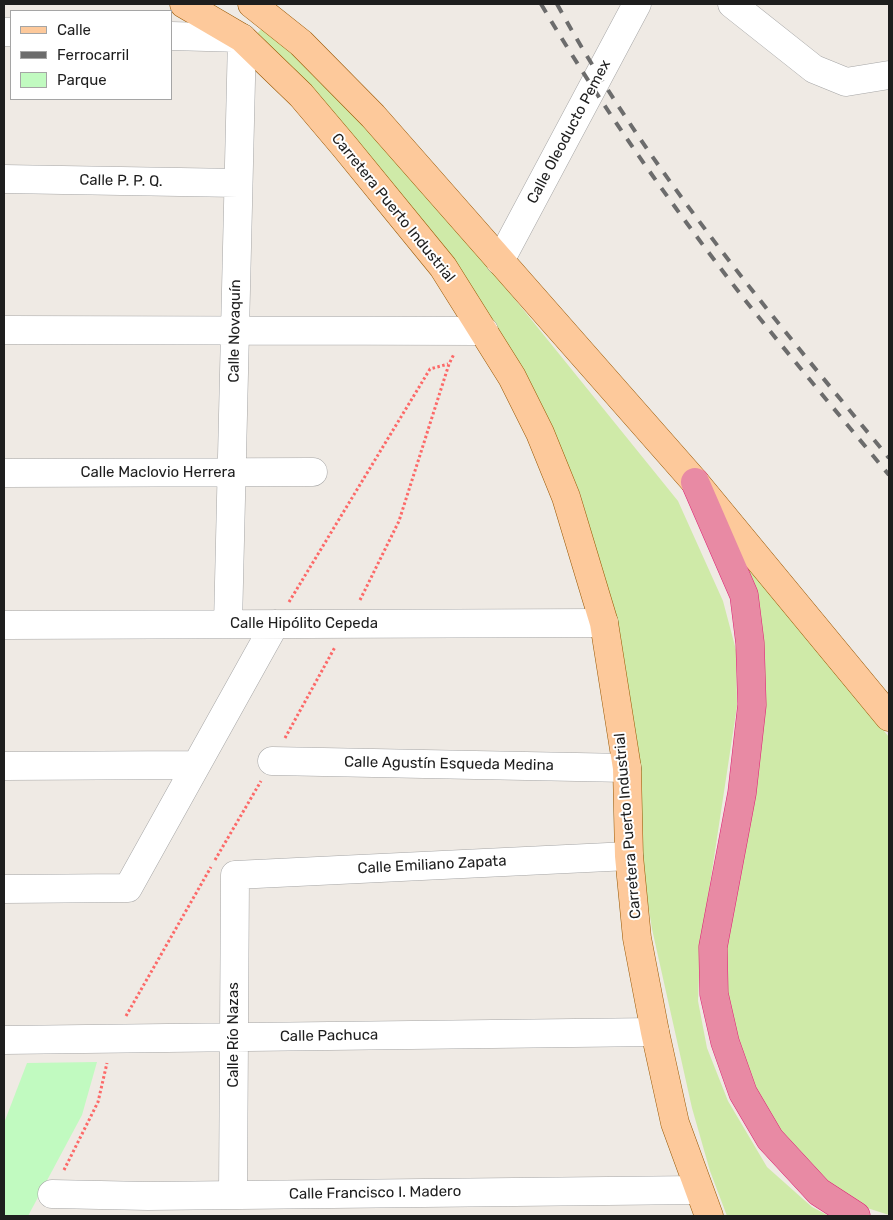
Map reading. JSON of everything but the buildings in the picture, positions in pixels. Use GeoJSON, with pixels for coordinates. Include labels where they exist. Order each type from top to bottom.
{"type":"FeatureCollection","features":[{"type":"Feature","properties":{"kind":"highway"},"geometry":{"type":"LineString","coordinates":[[695,482],[744,595],[750,643],[752,705],[742,793],[713,947],[714,994],[722,1033],[743,1093],[770,1139],[819,1192],[856,1216]]}},
{"type":"Feature","properties":{"kind":"main road","name":"Carretera Puerto Industrial"},"geometry":{"type":"LineString","coordinates":[[184,4],[242,38],[301,95],[345,147],[443,267],[512,377],[540,433],[566,497],[604,623],[627,768],[629,856],[637,938],[654,1032],[675,1123],[709,1216]]}},
{"type":"Feature","properties":{"kind":"main road"},"geometry":{"type":"LineString","coordinates":[[252,4],[301,43],[367,110],[695,482],[889,717]]}},
{"type":"Feature","properties":{"kind":"street","name":"Calle Oleoducto Pemex"},"geometry":{"type":"LineString","coordinates":[[500,261],[637,4]]}},
{"type":"Feature","properties":{"kind":"street"},"geometry":{"type":"LineString","coordinates":[[732,4],[814,69],[846,82],[889,75]]}},
{"type":"Feature","properties":{"kind":"street"},"geometry":{"type":"LineString","coordinates":[[172,36],[242,38]]}},
{"type":"Feature","properties":{"kind":"street","name":"Calle Novaquín"},"geometry":{"type":"LineString","coordinates":[[228,624],[242,38]]}},
{"type":"Feature","properties":{"kind":"street","name":"Calle P. P. Q."},"geometry":{"type":"LineString","coordinates":[[4,178],[238,183]]}},
{"type":"Feature","properties":{"kind":"street"},"geometry":{"type":"LineString","coordinates":[[4,330],[484,331]]}},
{"type":"Feature","properties":{"kind":"street","name":"Calle Maclovio Herrera"},"geometry":{"type":"LineString","coordinates":[[4,474],[313,472]]}},
{"type":"Feature","properties":{"kind":"street","name":"Calle Hipólito Cepeda"},"geometry":{"type":"LineString","coordinates":[[4,625],[604,623]]}},
{"type":"Feature","properties":{"kind":"street"},"geometry":{"type":"LineString","coordinates":[[4,889],[128,888],[275,624]]}},
{"type":"Feature","properties":{"kind":"street","name":"Calle Agustín Esqueda Medina"},"geometry":{"type":"LineString","coordinates":[[272,761],[627,768]]}},
{"type":"Feature","properties":{"kind":"street"},"geometry":{"type":"LineString","coordinates":[[4,766],[196,765]]}},
{"type":"Feature","properties":{"kind":"street","name":"Calle Emiliano Zapata"},"geometry":{"type":"LineString","coordinates":[[236,875],[629,856]]}},
{"type":"Feature","properties":{"kind":"street","name":"Calle Río Nazas"},"geometry":{"type":"LineString","coordinates":[[233,1195],[236,875]]}},
{"type":"Feature","properties":{"kind":"street","name":"Calle Pachuca"},"geometry":{"type":"LineString","coordinates":[[4,1040],[654,1032]]}},
{"type":"Feature","properties":{"kind":"street","name":"Calle Francisco I. Madero"},"geometry":{"type":"LineString","coordinates":[[52,1194],[148,1206],[233,1195],[698,1190]]}},
{"type":"Feature","properties":{"kind":"path"},"geometry":{"type":"LineString","coordinates":[[275,624],[430,369],[449,364]]}},
{"type":"Feature","properties":{"kind":"green space"},"geometry":{"type":"Polygon","coordinates":[[[266,24],[299,53],[492,271],[678,501],[723,601],[736,650],[737,706],[700,950],[698,1001],[707,1048],[728,1101],[767,1167],[812,1207],[829,1216],[727,1216],[710,1171],[692,1108],[652,929],[639,847],[616,620],[580,493],[551,425],[253,38],[266,24]]]}},
{"type":"Feature","properties":{"kind":"green space"},"geometry":{"type":"Polygon","coordinates":[[[740,557],[889,737],[889,1215],[861,1206],[822,1179],[775,1130],[733,1040],[722,950],[749,806],[740,557]]]}},
{"type":"Feature","properties":{"kind":"green space"},"geometry":{"type":"Polygon","coordinates":[[[97,1062],[82,1115],[28,1216],[4,1216],[4,1123],[27,1063],[97,1062]]]}},
{"type":"Feature","properties":{"kind":"railway"},"geometry":{"type":"LineString","coordinates":[[541,4],[613,118],[690,228],[763,322],[889,475]]}},
{"type":"Feature","properties":{"kind":"railway"},"geometry":{"type":"LineString","coordinates":[[557,4],[592,65],[670,182],[755,294],[889,458]]}}]}
